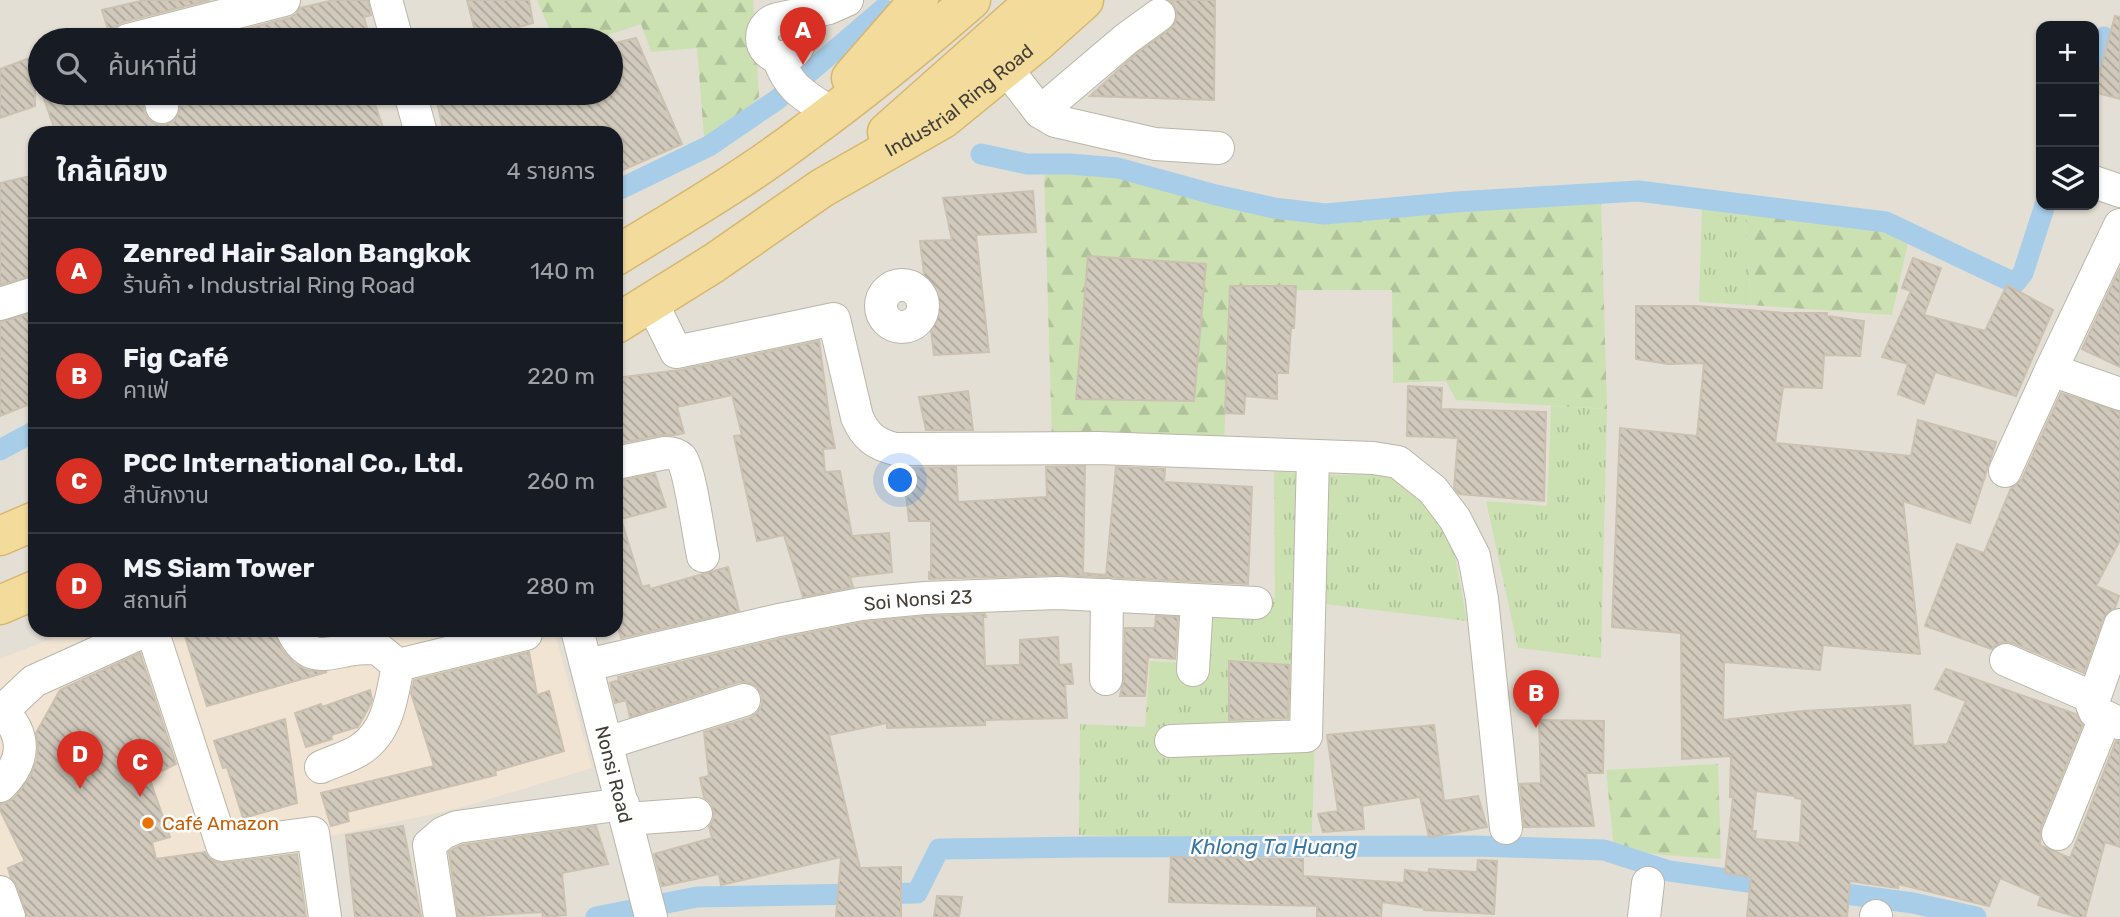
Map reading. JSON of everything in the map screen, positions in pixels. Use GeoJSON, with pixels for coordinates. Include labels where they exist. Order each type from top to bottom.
{"type":"FeatureCollection","features":[{"type":"Feature","properties":{"kind":"main road"},"geometry":{"type":"LineString","coordinates":[[799,95],[914,50],[971,0]]}},
{"type":"Feature","properties":{"kind":"main road","name":"Industrial Ring Road"},"geometry":{"type":"LineString","coordinates":[[822,188],[1036,0]]}},
{"type":"Feature","properties":{"kind":"main road","name":"Industrial Ring Road"},"geometry":{"type":"LineString","coordinates":[[623,320],[822,188],[943,119],[1084,0]]}},
{"type":"Feature","properties":{"kind":"main road"},"geometry":{"type":"LineString","coordinates":[[623,252],[705,201],[799,95],[902,6]]}},
{"type":"Feature","properties":{"kind":"main road"},"geometry":{"type":"LineString","coordinates":[[0,536],[28,524]]}},
{"type":"Feature","properties":{"kind":"main road"},"geometry":{"type":"LineString","coordinates":[[0,605],[28,593]]}},
{"type":"Feature","properties":{"kind":"street"},"geometry":{"type":"LineString","coordinates":[[215,28],[284,0]]}},
{"type":"Feature","properties":{"kind":"street"},"geometry":{"type":"LineString","coordinates":[[386,0],[394,28]]}},
{"type":"Feature","properties":{"kind":"street"},"geometry":{"type":"LineString","coordinates":[[799,95],[766,51],[761,38],[768,15],[829,8],[847,0]]}},
{"type":"Feature","properties":{"kind":"street"},"geometry":{"type":"LineString","coordinates":[[1040,112],[1126,39],[1159,15]]}},
{"type":"Feature","properties":{"kind":"street"},"geometry":{"type":"LineString","coordinates":[[1006,68],[1040,112],[1055,121],[1155,144],[1218,148]]}},
{"type":"Feature","properties":{"kind":"street"},"geometry":{"type":"LineString","coordinates":[[413,105],[419,126]]}},
{"type":"Feature","properties":{"kind":"street"},"geometry":{"type":"LineString","coordinates":[[2099,184],[2120,191]]}},
{"type":"Feature","properties":{"kind":"street"},"geometry":{"type":"LineString","coordinates":[[2005,471],[2120,225]]}},
{"type":"Feature","properties":{"kind":"street"},"geometry":{"type":"LineString","coordinates":[[0,304],[28,295]]}},
{"type":"Feature","properties":{"kind":"street"},"geometry":{"type":"LineString","coordinates":[[652,303],[676,352],[881,308]]}},
{"type":"Feature","properties":{"kind":"street"},"geometry":{"type":"LineString","coordinates":[[834,319],[862,430],[880,445],[895,449],[1098,448],[1373,458],[1398,462],[1433,490],[1455,519],[1474,556],[1482,599],[1506,828]]}},
{"type":"Feature","properties":{"kind":"street"},"geometry":{"type":"LineString","coordinates":[[2051,370],[2120,394]]}},
{"type":"Feature","properties":{"kind":"street"},"geometry":{"type":"LineString","coordinates":[[623,462],[665,453],[680,458],[687,471],[703,556]]}},
{"type":"Feature","properties":{"kind":"street"},"geometry":{"type":"LineString","coordinates":[[1171,741],[1306,736],[1313,456]]}},
{"type":"Feature","properties":{"kind":"street","name":"Soi Nonsi 23"},"geometry":{"type":"LineString","coordinates":[[587,665],[779,620],[861,604],[925,598],[1058,593],[1256,603]]}},
{"type":"Feature","properties":{"kind":"street"},"geometry":{"type":"LineString","coordinates":[[1106,679],[1107,595]]}},
{"type":"Feature","properties":{"kind":"street"},"geometry":{"type":"LineString","coordinates":[[1193,670],[1197,601]]}},
{"type":"Feature","properties":{"kind":"street"},"geometry":{"type":"LineString","coordinates":[[2057,834],[2106,713],[2120,625]]}},
{"type":"Feature","properties":{"kind":"street"},"geometry":{"type":"LineString","coordinates":[[0,786],[15,768],[20,747],[18,732],[1,710],[34,681],[134,637]]}},
{"type":"Feature","properties":{"kind":"street"},"geometry":{"type":"LineString","coordinates":[[152,637],[222,845],[313,833],[325,917]]}},
{"type":"Feature","properties":{"kind":"street"},"geometry":{"type":"LineString","coordinates":[[296,637],[311,653],[328,655],[377,648],[398,665]]}},
{"type":"Feature","properties":{"kind":"street"},"geometry":{"type":"LineString","coordinates":[[398,665],[514,637]]}},
{"type":"Feature","properties":{"kind":"street","name":"Nonsi Road"},"geometry":{"type":"LineString","coordinates":[[579,637],[649,910]]}},
{"type":"Feature","properties":{"kind":"street"},"geometry":{"type":"LineString","coordinates":[[2006,660],[2106,713]]}},
{"type":"Feature","properties":{"kind":"street"},"geometry":{"type":"LineString","coordinates":[[321,767],[361,750],[375,736],[387,716],[398,665]]}},
{"type":"Feature","properties":{"kind":"street"},"geometry":{"type":"LineString","coordinates":[[607,743],[744,700]]}},
{"type":"Feature","properties":{"kind":"street"},"geometry":{"type":"LineString","coordinates":[[440,917],[429,845],[443,833],[457,827],[625,811],[696,814]]}},
{"type":"Feature","properties":{"kind":"street"},"geometry":{"type":"LineString","coordinates":[[1644,917],[1648,883]]}},
{"type":"Feature","properties":{"kind":"street"},"geometry":{"type":"LineString","coordinates":[[0,892],[9,917]]}},
{"type":"Feature","properties":{"kind":"shaded area"},"geometry":{"type":"Polygon","coordinates":[[[0,0],[2120,0],[2120,917],[0,917],[0,0]]]}},
{"type":"Feature","properties":{"kind":"shaded area"},"geometry":{"type":"Polygon","coordinates":[[[55,637],[556,637],[592,768],[460,808],[326,837],[337,917],[0,917],[0,659],[55,637]]]}},
{"type":"Feature","properties":{"kind":"green space"},"geometry":{"type":"Polygon","coordinates":[[[537,0],[753,0],[759,97],[725,128],[704,136],[697,48],[651,52],[641,24],[623,30],[549,28],[537,0]]]}},
{"type":"Feature","properties":{"kind":"green space"},"geometry":{"type":"Polygon","coordinates":[[[1044,170],[1107,172],[1243,206],[1314,218],[1402,217],[1601,199],[1607,409],[1456,400],[1446,381],[1393,383],[1392,290],[1230,290],[1224,444],[1052,440],[1044,170]]]}},
{"type":"Feature","properties":{"kind":"green space"},"geometry":{"type":"Polygon","coordinates":[[[1702,206],[1745,211],[1751,305],[1699,302],[1702,206]]]}},
{"type":"Feature","properties":{"kind":"green space"},"geometry":{"type":"Polygon","coordinates":[[[1745,211],[1893,231],[1909,238],[1892,315],[1751,305],[1745,211]]]}},
{"type":"Feature","properties":{"kind":"green space"},"geometry":{"type":"Polygon","coordinates":[[[1551,406],[1607,409],[1601,658],[1518,648],[1486,501],[1547,506],[1551,406]]]}},
{"type":"Feature","properties":{"kind":"green space"},"geometry":{"type":"Polygon","coordinates":[[[1274,471],[1322,475],[1395,474],[1420,492],[1441,521],[1455,555],[1467,621],[1316,603],[1317,670],[1312,833],[1168,838],[1079,835],[1080,724],[1145,727],[1150,661],[1203,664],[1201,589],[1275,598],[1274,471]]]}},
{"type":"Feature","properties":{"kind":"green space"},"geometry":{"type":"Polygon","coordinates":[[[1718,764],[1721,859],[1614,849],[1606,770],[1718,764]]]}},
{"type":"Feature","properties":{"kind":"building"},"geometry":{"type":"Polygon","coordinates":[[[145,0],[210,0],[123,22],[114,28],[108,28],[102,10],[145,0]]]}},
{"type":"Feature","properties":{"kind":"building"},"geometry":{"type":"Polygon","coordinates":[[[334,0],[368,0],[371,15],[364,17],[367,28],[249,28],[289,18],[300,8],[334,0]]]}},
{"type":"Feature","properties":{"kind":"building"},"geometry":{"type":"Polygon","coordinates":[[[467,0],[529,0],[533,23],[516,28],[474,28],[467,0]]]}},
{"type":"Feature","properties":{"kind":"building"},"geometry":{"type":"Polygon","coordinates":[[[1169,0],[1215,0],[1214,100],[1090,96],[1175,23],[1177,14],[1169,0]]]}},
{"type":"Feature","properties":{"kind":"building"},"geometry":{"type":"Polygon","coordinates":[[[2115,16],[2120,17],[2120,99],[2099,93],[2099,74],[2115,16]]]}},
{"type":"Feature","properties":{"kind":"building"},"geometry":{"type":"Polygon","coordinates":[[[636,38],[682,144],[623,170],[623,126],[442,126],[438,105],[623,105],[623,41],[636,38]]]}},
{"type":"Feature","properties":{"kind":"building"},"geometry":{"type":"Polygon","coordinates":[[[28,59],[28,105],[35,106],[0,118],[0,69],[28,59]]]}},
{"type":"Feature","properties":{"kind":"building"},"geometry":{"type":"Polygon","coordinates":[[[46,105],[143,105],[148,119],[165,125],[174,121],[180,105],[375,105],[383,126],[54,126],[46,105]]]}},
{"type":"Feature","properties":{"kind":"building"},"geometry":{"type":"Polygon","coordinates":[[[28,177],[28,277],[0,285],[0,183],[28,177]]]}},
{"type":"Feature","properties":{"kind":"building"},"geometry":{"type":"Polygon","coordinates":[[[1033,191],[1036,232],[976,235],[989,352],[934,355],[920,241],[952,240],[943,198],[1033,191]]]}},
{"type":"Feature","properties":{"kind":"building"},"geometry":{"type":"Polygon","coordinates":[[[1088,256],[1206,264],[1194,401],[1076,399],[1088,256]]]}},
{"type":"Feature","properties":{"kind":"building"},"geometry":{"type":"Polygon","coordinates":[[[1913,258],[1941,268],[1924,315],[1985,331],[2007,285],[2053,310],[2016,396],[1935,372],[1924,404],[1898,394],[1908,364],[1882,357],[1911,291],[1902,288],[1913,258]]]}},
{"type":"Feature","properties":{"kind":"building"},"geometry":{"type":"Polygon","coordinates":[[[2120,268],[2120,367],[2082,349],[2120,268]]]}},
{"type":"Feature","properties":{"kind":"building"},"geometry":{"type":"Polygon","coordinates":[[[1230,286],[1296,286],[1288,373],[1277,373],[1277,399],[1245,396],[1244,414],[1225,413],[1230,286]]]}},
{"type":"Feature","properties":{"kind":"building"},"geometry":{"type":"Polygon","coordinates":[[[1636,306],[1695,306],[1786,313],[1827,313],[1827,316],[1864,321],[1860,356],[1824,355],[1822,388],[1783,387],[1775,443],[1911,456],[1918,420],[1996,442],[1970,523],[1903,501],[1920,654],[1823,645],[1820,670],[1724,662],[1723,720],[1803,711],[1910,705],[1913,746],[1947,744],[1966,701],[1935,689],[1946,669],[2076,714],[2083,724],[2041,827],[2040,845],[2070,858],[2116,741],[2120,741],[2120,847],[2105,842],[2085,917],[2038,905],[2041,896],[2000,878],[1989,906],[1898,884],[1898,888],[1850,881],[1847,917],[1747,917],[1751,877],[1725,873],[1733,797],[1730,797],[1731,756],[1682,759],[1681,633],[1612,627],[1620,428],[1697,436],[1704,363],[1668,364],[1636,359],[1636,306]],[[1756,791],[1752,831],[1756,831],[1755,839],[1800,843],[1802,799],[1756,791]]]}},
{"type":"Feature","properties":{"kind":"building"},"geometry":{"type":"Polygon","coordinates":[[[28,314],[28,405],[0,416],[0,322],[28,314]]]}},
{"type":"Feature","properties":{"kind":"building"},"geometry":{"type":"Polygon","coordinates":[[[819,341],[835,448],[823,449],[825,472],[840,471],[852,536],[889,533],[892,572],[850,577],[853,587],[803,597],[784,535],[757,541],[734,436],[742,435],[732,395],[677,407],[684,433],[623,443],[623,377],[680,370],[819,341]]]}},
{"type":"Feature","properties":{"kind":"building"},"geometry":{"type":"Polygon","coordinates":[[[1408,386],[1442,388],[1441,409],[1546,412],[1544,501],[1459,494],[1454,488],[1458,438],[1407,436],[1408,386]]]}},
{"type":"Feature","properties":{"kind":"building"},"geometry":{"type":"Polygon","coordinates":[[[968,391],[973,430],[926,430],[919,397],[968,391]]]}},
{"type":"Feature","properties":{"kind":"building"},"geometry":{"type":"Polygon","coordinates":[[[2061,393],[2120,412],[2120,540],[2096,586],[2119,596],[2115,608],[2103,619],[2084,673],[2013,643],[2003,642],[1992,649],[1925,626],[1957,544],[1984,553],[2011,488],[2022,479],[2061,393]]]}},
{"type":"Feature","properties":{"kind":"building"},"geometry":{"type":"Polygon","coordinates":[[[1085,466],[1083,573],[1106,575],[1116,467],[1165,469],[1164,482],[1252,487],[1248,584],[1059,575],[929,579],[931,521],[909,521],[903,468],[956,467],[958,502],[1047,497],[1046,467],[1085,466]]]}},
{"type":"Feature","properties":{"kind":"building"},"geometry":{"type":"Polygon","coordinates":[[[655,474],[666,507],[623,518],[623,480],[655,474]]]}},
{"type":"Feature","properties":{"kind":"building"},"geometry":{"type":"Polygon","coordinates":[[[623,525],[642,587],[649,585],[650,589],[728,567],[739,611],[621,638],[623,525]]]}},
{"type":"Feature","properties":{"kind":"building"},"geometry":{"type":"Polygon","coordinates":[[[985,614],[985,666],[1020,665],[1020,640],[1058,637],[1059,665],[1071,664],[1073,684],[1065,684],[1067,718],[985,720],[985,725],[887,728],[887,723],[829,735],[860,868],[901,867],[901,917],[836,917],[841,857],[721,885],[719,874],[662,886],[654,854],[712,838],[709,826],[714,812],[711,803],[704,797],[700,778],[709,776],[704,732],[750,718],[762,705],[762,695],[756,686],[739,682],[630,717],[626,700],[615,703],[610,683],[619,680],[618,677],[864,622],[985,614]]]}},
{"type":"Feature","properties":{"kind":"building"},"geometry":{"type":"Polygon","coordinates":[[[1156,616],[1178,617],[1175,659],[1148,657],[1145,696],[1120,696],[1124,679],[1125,628],[1155,628],[1156,616]]]}},
{"type":"Feature","properties":{"kind":"building"},"geometry":{"type":"Polygon","coordinates":[[[185,637],[277,637],[282,650],[294,663],[306,670],[327,672],[207,706],[185,637]]]}},
{"type":"Feature","properties":{"kind":"building"},"geometry":{"type":"Polygon","coordinates":[[[529,652],[537,695],[549,691],[564,751],[495,771],[496,775],[347,812],[349,821],[331,826],[321,793],[434,766],[411,693],[414,680],[529,652]]]}},
{"type":"Feature","properties":{"kind":"building"},"geometry":{"type":"Polygon","coordinates":[[[140,653],[176,764],[149,777],[170,837],[152,842],[156,859],[205,852],[215,862],[224,863],[297,854],[306,917],[27,917],[8,868],[25,861],[0,810],[0,804],[14,798],[30,777],[37,760],[36,733],[60,690],[140,653]]]}},
{"type":"Feature","properties":{"kind":"building"},"geometry":{"type":"Polygon","coordinates":[[[1229,661],[1289,665],[1288,718],[1229,720],[1229,661]]]}},
{"type":"Feature","properties":{"kind":"building"},"geometry":{"type":"Polygon","coordinates":[[[370,690],[372,700],[358,727],[331,735],[332,739],[306,747],[295,713],[321,704],[322,707],[370,690]]]}},
{"type":"Feature","properties":{"kind":"building"},"geometry":{"type":"Polygon","coordinates":[[[285,719],[297,803],[243,818],[227,767],[223,768],[214,741],[285,719]]]}},
{"type":"Feature","properties":{"kind":"building"},"geometry":{"type":"Polygon","coordinates":[[[1539,720],[1604,721],[1603,773],[1586,773],[1594,826],[1524,827],[1520,784],[1541,783],[1539,720]]]}},
{"type":"Feature","properties":{"kind":"building"},"geometry":{"type":"Polygon","coordinates":[[[1434,725],[1444,801],[1478,796],[1487,827],[1429,837],[1420,797],[1362,806],[1364,829],[1323,832],[1318,814],[1338,811],[1327,735],[1434,725]]]}},
{"type":"Feature","properties":{"kind":"building"},"geometry":{"type":"Polygon","coordinates":[[[403,826],[421,917],[355,917],[346,835],[403,826]]]}},
{"type":"Feature","properties":{"kind":"building"},"geometry":{"type":"Polygon","coordinates":[[[596,826],[608,864],[562,873],[566,915],[543,917],[542,912],[458,917],[449,852],[453,849],[462,845],[596,826]]]}},
{"type":"Feature","properties":{"kind":"building"},"geometry":{"type":"Polygon","coordinates":[[[1171,857],[1303,859],[1303,876],[1404,883],[1405,870],[1428,873],[1429,869],[1477,872],[1478,860],[1497,861],[1494,914],[1424,910],[1382,902],[1381,917],[1317,917],[1317,906],[1169,902],[1171,857]]]}},
{"type":"Feature","properties":{"kind":"building"},"geometry":{"type":"Polygon","coordinates":[[[937,896],[962,897],[959,917],[934,917],[937,896]]]}},
{"type":"Feature","properties":{"kind":"waterway"},"geometry":{"type":"LineString","coordinates":[[623,188],[709,146],[778,99],[883,9]]}},
{"type":"Feature","properties":{"kind":"waterway"},"geometry":{"type":"LineString","coordinates":[[2099,49],[2104,37]]}},
{"type":"Feature","properties":{"kind":"waterway"},"geometry":{"type":"LineString","coordinates":[[981,154],[1027,164],[1118,168],[1274,208],[1325,214],[1456,202],[1638,191],[1886,222],[2016,282],[2023,273],[2043,210]]}},
{"type":"Feature","properties":{"kind":"waterway"},"geometry":{"type":"LineString","coordinates":[[0,450],[28,435]]}},
{"type":"Feature","properties":{"kind":"waterway","name":"Khlong Ta Huang"},"geometry":{"type":"LineString","coordinates":[[596,917],[697,897],[917,893],[939,849],[1473,846],[1604,850],[1669,871],[1777,886]]}},
{"type":"Feature","properties":{"kind":"waterway","name":"Khlong Ta Huang"},"geometry":{"type":"LineString","coordinates":[[1823,891],[1913,903],[1976,917]]}},
{"type":"Feature","properties":{"kind":"place","name":"Zenred Hair Salon Bangkok"},"geometry":{"type":"Point","coordinates":[803,65]}},
{"type":"Feature","properties":{"kind":"place","name":"Fig Café"},"geometry":{"type":"Point","coordinates":[1536,728]}},
{"type":"Feature","properties":{"kind":"place","name":"MS Siam Tower"},"geometry":{"type":"Point","coordinates":[80,789]}},
{"type":"Feature","properties":{"kind":"place","name":"PCC International Co., Ltd."},"geometry":{"type":"Point","coordinates":[140,797]}},
{"type":"Feature","properties":{"kind":"place","name":"Café Amazon"},"geometry":{"type":"Point","coordinates":[148,823]}}]}
